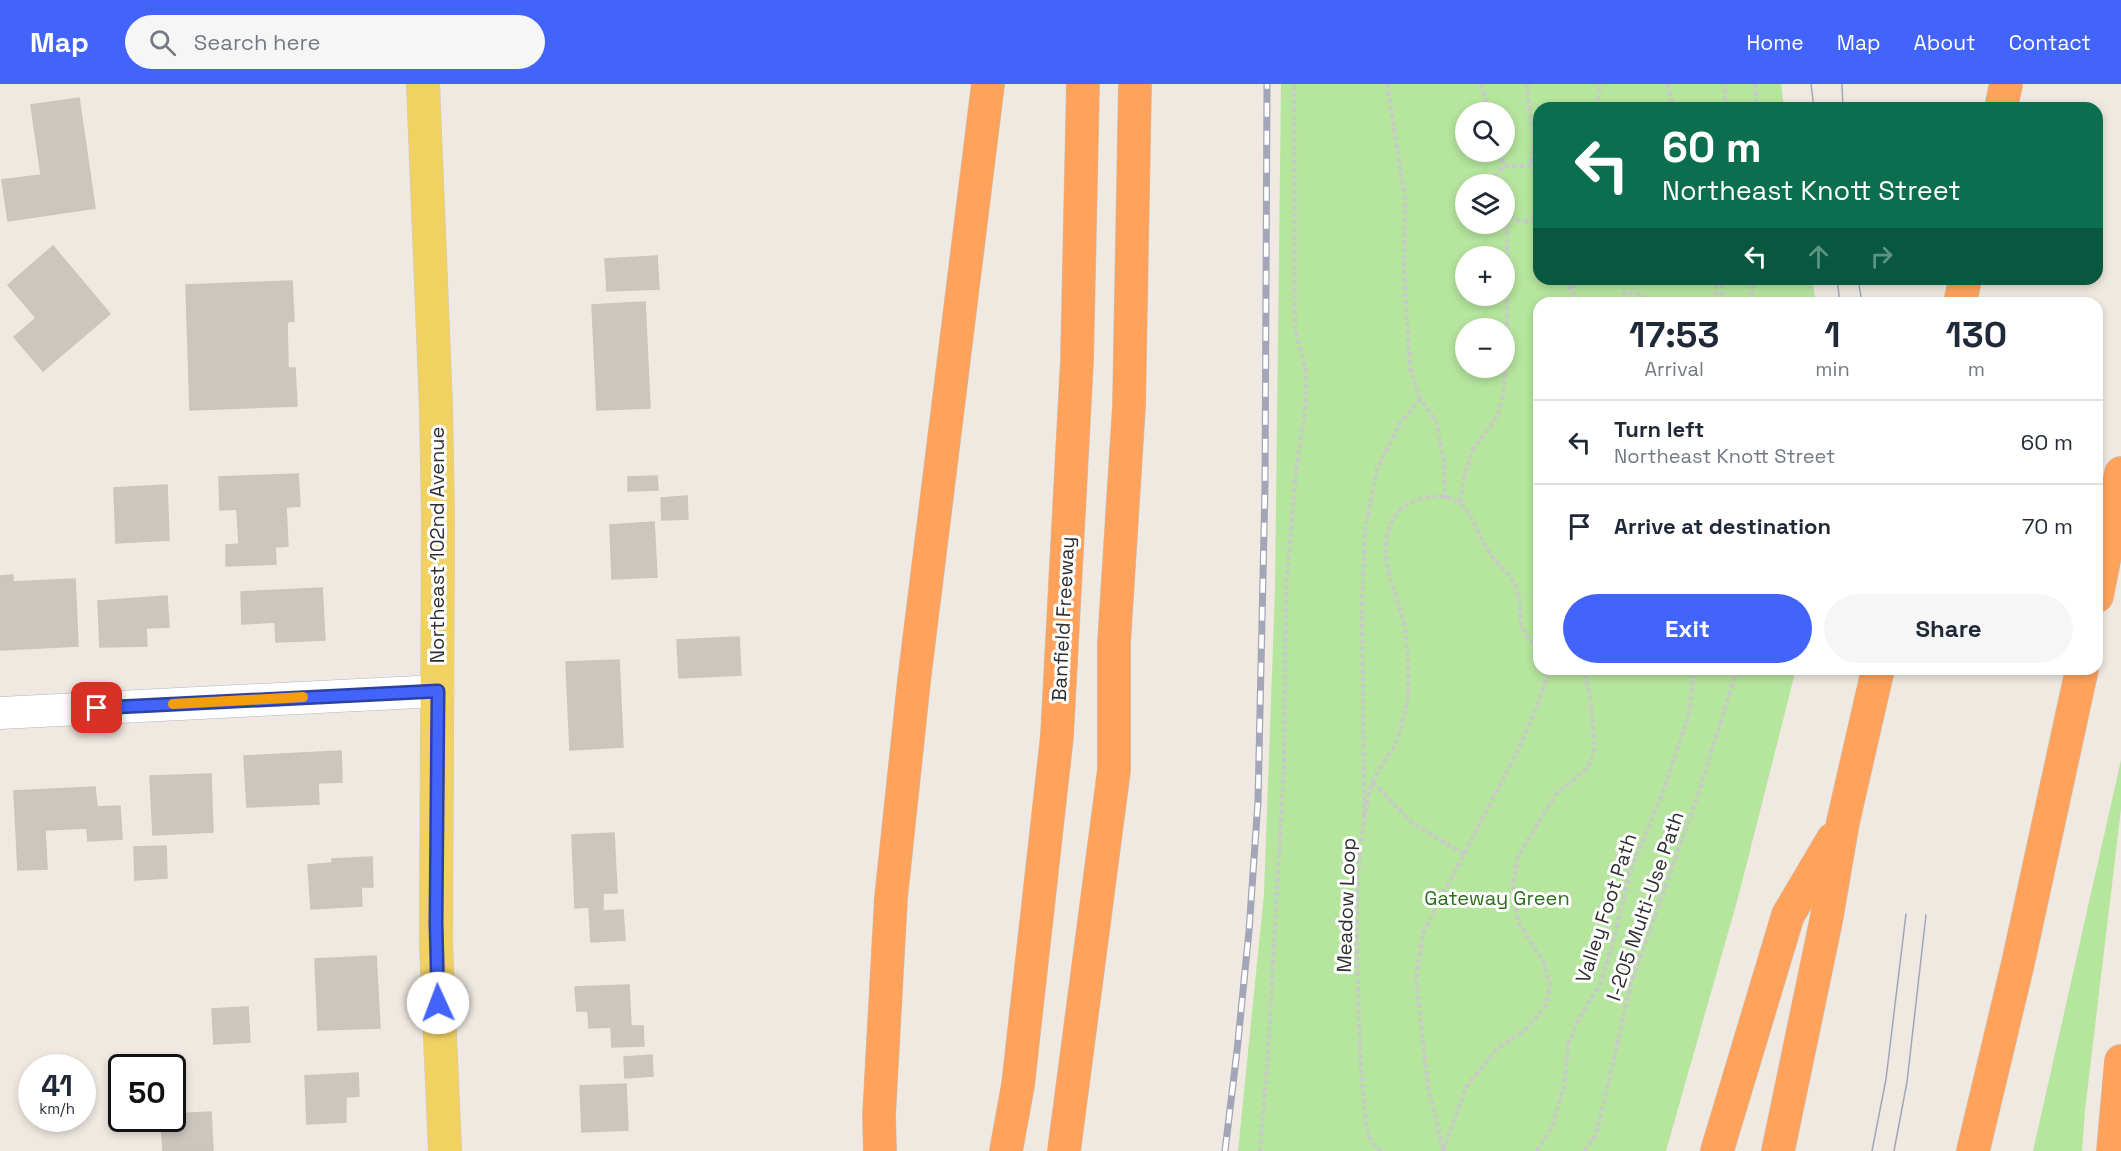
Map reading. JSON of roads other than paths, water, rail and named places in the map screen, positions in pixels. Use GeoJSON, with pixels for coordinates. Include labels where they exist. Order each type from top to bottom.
{"type":"FeatureCollection","features":[{"type":"Feature","properties":{"kind":"highway"},"geometry":{"type":"LineString","coordinates":[[880,1151],[879,1116],[891,898],[914,681],[988,84]]}},
{"type":"Feature","properties":{"kind":"highway","name":"Banfield Freeway"},"geometry":{"type":"LineString","coordinates":[[1006,1151],[1018,1085],[1057,736],[1077,360],[1083,84]]}},
{"type":"Feature","properties":{"kind":"highway"},"geometry":{"type":"LineString","coordinates":[[1065,1150],[1114,770],[1114,643],[1129,406],[1135,84]]}},
{"type":"Feature","properties":{"kind":"highway"},"geometry":{"type":"LineString","coordinates":[[2002,102],[2006,84]]}},
{"type":"Feature","properties":{"kind":"highway"},"geometry":{"type":"LineString","coordinates":[[2103,565],[2121,473]]}},
{"type":"Feature","properties":{"kind":"highway"},"geometry":{"type":"LineString","coordinates":[[1778,1151],[1826,921],[1843,822],[1877,675]]}},
{"type":"Feature","properties":{"kind":"highway"},"geometry":{"type":"LineString","coordinates":[[1973,1151],[2018,963],[2081,675]]}},
{"type":"Feature","properties":{"kind":"highway"},"geometry":{"type":"LineString","coordinates":[[1717,1151],[1788,915],[1843,822]]}},
{"type":"Feature","properties":{"kind":"highway"},"geometry":{"type":"LineString","coordinates":[[2113,1151],[2121,1061]]}},
{"type":"Feature","properties":{"kind":"main road","name":"Northeast 102nd Avenue"},"geometry":{"type":"LineString","coordinates":[[423,84],[436,406],[438,691],[436,944],[445,1151]]}},
{"type":"Feature","properties":{"kind":"street"},"geometry":{"type":"LineString","coordinates":[[0,713],[438,691]]}},
{"type":"Feature","properties":{"kind":"tram line"},"geometry":{"type":"LineString","coordinates":[[1811,84],[1813,102]]}},
{"type":"Feature","properties":{"kind":"tram line"},"geometry":{"type":"LineString","coordinates":[[1842,84],[1843,102]]}},
{"type":"Feature","properties":{"kind":"tram line"},"geometry":{"type":"LineString","coordinates":[[1838,285],[1839,297]]}},
{"type":"Feature","properties":{"kind":"tram line"},"geometry":{"type":"LineString","coordinates":[[1859,285],[1861,297]]}},
{"type":"Feature","properties":{"kind":"tram line"},"geometry":{"type":"LineString","coordinates":[[1872,1151],[1886,1079],[1906,914]]}},
{"type":"Feature","properties":{"kind":"tram line"},"geometry":{"type":"LineString","coordinates":[[1894,1151],[1907,1082],[1926,915]]}},
{"type":"Feature","properties":{"kind":"railway"},"geometry":{"type":"LineString","coordinates":[[1225,1151],[1249,931],[1258,801],[1265,486],[1267,84]]}},
{"type":"Feature","properties":{"kind":"park label","name":"Gateway Green"},"geometry":{"type":"Point","coordinates":[1497,898]}}]}
